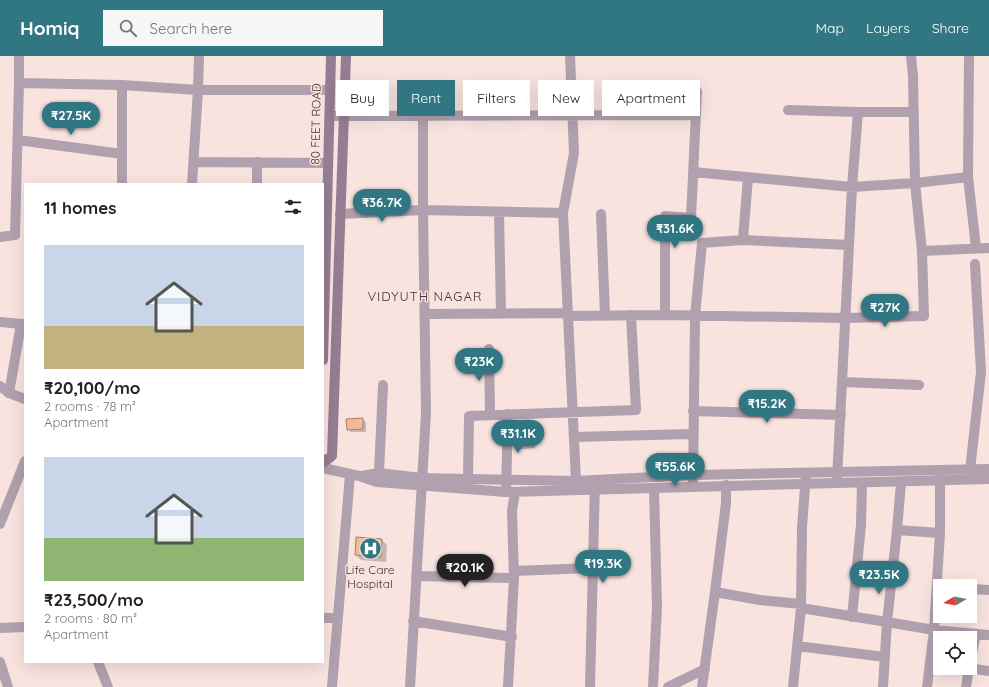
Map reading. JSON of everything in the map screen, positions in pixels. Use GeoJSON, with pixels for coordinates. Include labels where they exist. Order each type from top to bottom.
{"type":"FeatureCollection","features":[{"type":"Feature","properties":{"kind":"main road","name":"80 FEET ROAD"},"geometry":{"type":"LineString","coordinates":[[324,305],[331,56]]}},
{"type":"Feature","properties":{"kind":"main road"},"geometry":{"type":"LineString","coordinates":[[345,80],[346,56]]}},
{"type":"Feature","properties":{"kind":"main road"},"geometry":{"type":"LineString","coordinates":[[324,464],[332,456],[344,116]]}},
{"type":"Feature","properties":{"kind":"street"},"geometry":{"type":"LineString","coordinates":[[0,237],[20,235],[18,140],[19,56]]}},
{"type":"Feature","properties":{"kind":"street"},"geometry":{"type":"LineString","coordinates":[[192,183],[199,56]]}},
{"type":"Feature","properties":{"kind":"street"},"geometry":{"type":"LineString","coordinates":[[570,56],[574,153],[563,213],[576,481]]}},
{"type":"Feature","properties":{"kind":"street"},"geometry":{"type":"LineString","coordinates":[[425,314],[501,313],[605,316],[665,315],[846,318],[924,316],[922,251],[915,183],[914,112],[910,56]]}},
{"type":"Feature","properties":{"kind":"street"},"geometry":{"type":"LineString","coordinates":[[970,56],[968,177],[976,248]]}},
{"type":"Feature","properties":{"kind":"street"},"geometry":{"type":"LineString","coordinates":[[19,83],[122,85],[198,90],[330,90]]}},
{"type":"Feature","properties":{"kind":"street"},"geometry":{"type":"LineString","coordinates":[[122,85],[122,183]]}},
{"type":"Feature","properties":{"kind":"street"},"geometry":{"type":"LineString","coordinates":[[788,110],[914,112]]}},
{"type":"Feature","properties":{"kind":"street"},"geometry":{"type":"LineString","coordinates":[[837,483],[852,187],[858,112]]}},
{"type":"Feature","properties":{"kind":"street"},"geometry":{"type":"LineString","coordinates":[[330,116],[336,116]]}},
{"type":"Feature","properties":{"kind":"street"},"geometry":{"type":"LineString","coordinates":[[344,116],[634,116]]}},
{"type":"Feature","properties":{"kind":"street"},"geometry":{"type":"LineString","coordinates":[[665,315],[665,216],[691,218],[696,116]]}},
{"type":"Feature","properties":{"kind":"street"},"geometry":{"type":"LineString","coordinates":[[410,687],[412,621],[426,413],[423,117]]}},
{"type":"Feature","properties":{"kind":"street"},"geometry":{"type":"LineString","coordinates":[[18,140],[122,154]]}},
{"type":"Feature","properties":{"kind":"street"},"geometry":{"type":"LineString","coordinates":[[194,162],[328,163]]}},
{"type":"Feature","properties":{"kind":"street"},"geometry":{"type":"LineString","coordinates":[[256,183],[257,162]]}},
{"type":"Feature","properties":{"kind":"street"},"geometry":{"type":"LineString","coordinates":[[693,172],[852,187],[915,183],[968,177]]}},
{"type":"Feature","properties":{"kind":"street"},"geometry":{"type":"LineString","coordinates":[[743,240],[748,177]]}},
{"type":"Feature","properties":{"kind":"street"},"geometry":{"type":"LineString","coordinates":[[340,214],[423,210],[563,213]]}},
{"type":"Feature","properties":{"kind":"street"},"geometry":{"type":"LineString","coordinates":[[499,212],[501,313]]}},
{"type":"Feature","properties":{"kind":"street"},"geometry":{"type":"LineString","coordinates":[[601,214],[605,316]]}},
{"type":"Feature","properties":{"kind":"street"},"geometry":{"type":"LineString","coordinates":[[693,486],[692,434],[694,316],[702,244],[743,240],[849,246]]}},
{"type":"Feature","properties":{"kind":"street"},"geometry":{"type":"LineString","coordinates":[[922,251],[989,248]]}},
{"type":"Feature","properties":{"kind":"street"},"geometry":{"type":"LineString","coordinates":[[970,470],[981,372],[975,264]]}},
{"type":"Feature","properties":{"kind":"street"},"geometry":{"type":"LineString","coordinates":[[468,480],[469,416],[636,410],[631,315]]}},
{"type":"Feature","properties":{"kind":"street"},"geometry":{"type":"LineString","coordinates":[[0,322],[23,324],[10,393]]}},
{"type":"Feature","properties":{"kind":"street"},"geometry":{"type":"LineString","coordinates":[[490,349],[490,415]]}},
{"type":"Feature","properties":{"kind":"street"},"geometry":{"type":"LineString","coordinates":[[842,382],[918,385]]}},
{"type":"Feature","properties":{"kind":"street"},"geometry":{"type":"LineString","coordinates":[[379,473],[383,385]]}},
{"type":"Feature","properties":{"kind":"street"},"geometry":{"type":"LineString","coordinates":[[0,386],[10,393],[24,399]]}},
{"type":"Feature","properties":{"kind":"street"},"geometry":{"type":"LineString","coordinates":[[693,411],[841,415]]}},
{"type":"Feature","properties":{"kind":"street"},"geometry":{"type":"LineString","coordinates":[[508,414],[506,481],[511,492],[514,574],[512,637],[508,687]]}},
{"type":"Feature","properties":{"kind":"street"},"geometry":{"type":"LineString","coordinates":[[574,437],[692,434]]}},
{"type":"Feature","properties":{"kind":"street"},"geometry":{"type":"LineString","coordinates":[[0,524],[5,497],[24,463]]}},
{"type":"Feature","properties":{"kind":"street"},"geometry":{"type":"LineString","coordinates":[[324,464],[377,482],[468,480],[576,481],[692,475],[806,478],[837,483],[900,483],[970,470],[989,469]]}},
{"type":"Feature","properties":{"kind":"street"},"geometry":{"type":"LineString","coordinates":[[355,475],[379,473],[421,482],[511,492],[595,491],[726,485],[806,478],[837,472],[940,475],[989,479]]}},
{"type":"Feature","properties":{"kind":"street"},"geometry":{"type":"LineString","coordinates":[[332,687],[337,618],[355,475]]}},
{"type":"Feature","properties":{"kind":"street"},"geometry":{"type":"LineString","coordinates":[[939,579],[940,475]]}},
{"type":"Feature","properties":{"kind":"street"},"geometry":{"type":"LineString","coordinates":[[793,687],[801,606],[802,528],[806,478]]}},
{"type":"Feature","properties":{"kind":"street"},"geometry":{"type":"LineString","coordinates":[[590,687],[595,480]]}},
{"type":"Feature","properties":{"kind":"street"},"geometry":{"type":"LineString","coordinates":[[852,617],[861,525],[862,483]]}},
{"type":"Feature","properties":{"kind":"street"},"geometry":{"type":"LineString","coordinates":[[883,687],[887,622],[897,530],[900,483]]}},
{"type":"Feature","properties":{"kind":"street"},"geometry":{"type":"LineString","coordinates":[[702,687],[716,592],[726,503],[726,485]]}},
{"type":"Feature","properties":{"kind":"street"},"geometry":{"type":"LineString","coordinates":[[653,687],[656,608],[654,488]]}},
{"type":"Feature","properties":{"kind":"street"},"geometry":{"type":"LineString","coordinates":[[897,530],[940,533]]}},
{"type":"Feature","properties":{"kind":"street"},"geometry":{"type":"LineString","coordinates":[[416,576],[514,574],[592,568]]}},
{"type":"Feature","properties":{"kind":"street"},"geometry":{"type":"LineString","coordinates":[[977,589],[989,590]]}},
{"type":"Feature","properties":{"kind":"street"},"geometry":{"type":"LineString","coordinates":[[716,592],[801,606],[852,617],[944,631]]}},
{"type":"Feature","properties":{"kind":"street"},"geometry":{"type":"LineString","coordinates":[[324,618],[337,618]]}},
{"type":"Feature","properties":{"kind":"street"},"geometry":{"type":"LineString","coordinates":[[412,621],[512,637]]}},
{"type":"Feature","properties":{"kind":"street"},"geometry":{"type":"LineString","coordinates":[[934,630],[935,623]]}},
{"type":"Feature","properties":{"kind":"street"},"geometry":{"type":"LineString","coordinates":[[0,628],[24,627]]}},
{"type":"Feature","properties":{"kind":"street"},"geometry":{"type":"LineString","coordinates":[[977,634],[989,635]]}},
{"type":"Feature","properties":{"kind":"street"},"geometry":{"type":"LineString","coordinates":[[797,646],[885,657]]}},
{"type":"Feature","properties":{"kind":"street"},"geometry":{"type":"LineString","coordinates":[[0,662],[8,687]]}},
{"type":"Feature","properties":{"kind":"street"},"geometry":{"type":"LineString","coordinates":[[98,663],[108,687]]}},
{"type":"Feature","properties":{"kind":"street"},"geometry":{"type":"LineString","coordinates":[[668,687],[704,669]]}},
{"type":"Feature","properties":{"kind":"street"},"geometry":{"type":"LineString","coordinates":[[927,687],[933,669]]}},
{"type":"Feature","properties":{"kind":"street"},"geometry":{"type":"LineString","coordinates":[[977,669],[989,671]]}},
{"type":"Feature","properties":{"kind":"street"},"geometry":{"type":"LineString","coordinates":[[966,687],[967,675]]}},
{"type":"Feature","properties":{"kind":"building"},"geometry":{"type":"Polygon","coordinates":[[[363,418],[363,429],[347,430],[346,419],[363,418]]]}},
{"type":"Feature","properties":{"kind":"building"},"geometry":{"type":"Polygon","coordinates":[[[530,420],[531,444],[514,444],[514,421],[530,420]]]}},
{"type":"Feature","properties":{"kind":"building"},"geometry":{"type":"Polygon","coordinates":[[[356,537],[382,539],[381,557],[355,555],[356,537]]]}},
{"type":"Feature","properties":{"kind":"place","name":"Life Care Hospital"},"geometry":{"type":"Point","coordinates":[370,549]}},
{"type":"Feature","properties":{"kind":"district","name":"VIDYUTH NAGAR"},"geometry":{"type":"Point","coordinates":[425,296]}}]}
